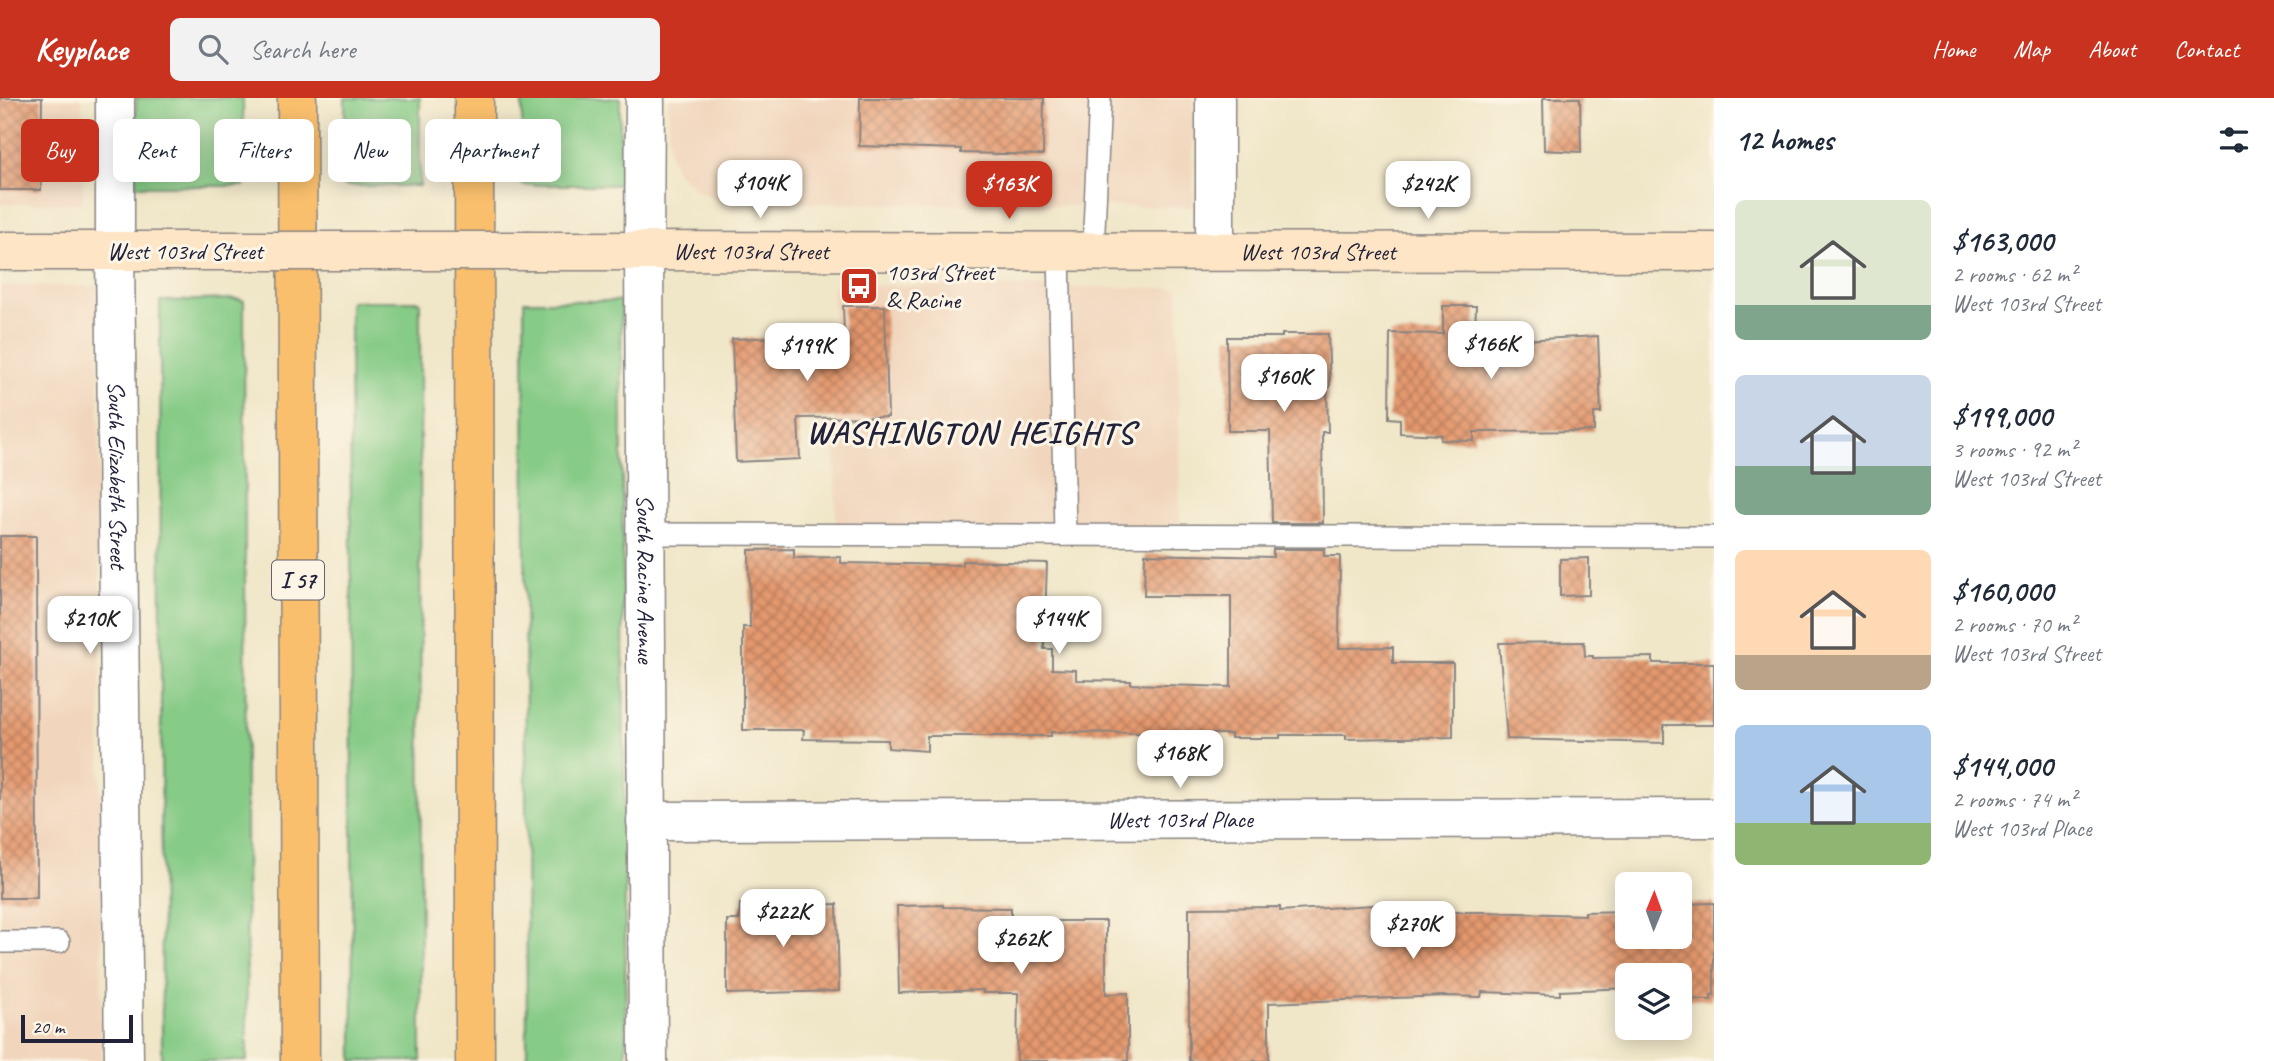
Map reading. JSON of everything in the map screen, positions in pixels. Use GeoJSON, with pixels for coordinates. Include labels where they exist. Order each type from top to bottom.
{"type":"FeatureCollection","features":[{"type":"Feature","properties":{"kind":"highway","name":"I 57"},"geometry":{"type":"LineString","coordinates":[[297,98],[300,1061]]}},
{"type":"Feature","properties":{"kind":"highway"},"geometry":{"type":"LineString","coordinates":[[474,98],[475,1061]]}},
{"type":"Feature","properties":{"kind":"main road","name":"West 103rd Street"},"geometry":{"type":"LineString","coordinates":[[0,251],[1714,252]]}},
{"type":"Feature","properties":{"kind":"street","name":"South Elizabeth Street"},"geometry":{"type":"LineString","coordinates":[[115,98],[124,1061]]}},
{"type":"Feature","properties":{"kind":"street","name":"South Racine Avenue"},"geometry":{"type":"LineString","coordinates":[[645,98],[648,1061]]}},
{"type":"Feature","properties":{"kind":"street"},"geometry":{"type":"LineString","coordinates":[[1215,98],[1215,251]]}},
{"type":"Feature","properties":{"kind":"street","name":"West 103rd Place"},"geometry":{"type":"LineString","coordinates":[[646,821],[1714,818]]}},
{"type":"Feature","properties":{"kind":"lane"},"geometry":{"type":"LineString","coordinates":[[1065,535],[1076,251],[1100,98]]}},
{"type":"Feature","properties":{"kind":"lane"},"geometry":{"type":"LineString","coordinates":[[645,534],[1714,537]]}},
{"type":"Feature","properties":{"kind":"lane"},"geometry":{"type":"LineString","coordinates":[[0,942],[59,942]]}},
{"type":"Feature","properties":{"kind":"shaded area"},"geometry":{"type":"Polygon","coordinates":[[[0,98],[82,98],[82,119],[21,119],[21,182],[83,182],[83,203],[0,204],[0,98]]]}},
{"type":"Feature","properties":{"kind":"shaded area"},"geometry":{"type":"Polygon","coordinates":[[[669,98],[1193,98],[1193,207],[724,202],[698,191],[676,171],[669,151],[669,98]]]}},
{"type":"Feature","properties":{"kind":"shaded area"},"geometry":{"type":"Polygon","coordinates":[[[833,285],[1178,288],[1180,528],[836,530],[833,285]]]}},
{"type":"Feature","properties":{"kind":"shaded area"},"geometry":{"type":"Polygon","coordinates":[[[0,286],[98,286],[102,1061],[0,1061],[0,286]]]}},
{"type":"Feature","properties":{"kind":"green space"},"geometry":{"type":"Polygon","coordinates":[[[136,98],[243,98],[243,119],[214,119],[214,182],[244,182],[244,186],[136,186],[136,182],[200,182],[200,119],[136,119],[136,98]]]}},
{"type":"Feature","properties":{"kind":"green space"},"geometry":{"type":"Polygon","coordinates":[[[345,98],[420,98],[420,186],[345,186],[345,182],[411,182],[411,119],[345,119],[345,98]]]}},
{"type":"Feature","properties":{"kind":"green space"},"geometry":{"type":"Polygon","coordinates":[[[522,98],[620,98],[620,185],[522,185],[522,182],[561,182],[561,119],[522,119],[522,98]]]}},
{"type":"Feature","properties":{"kind":"green space"},"geometry":{"type":"Polygon","coordinates":[[[160,301],[244,301],[247,1061],[162,1061],[160,301]]]}},
{"type":"Feature","properties":{"kind":"green space"},"geometry":{"type":"Polygon","coordinates":[[[350,301],[420,301],[421,1061],[353,1061],[350,301]]]}},
{"type":"Feature","properties":{"kind":"green space"},"geometry":{"type":"Polygon","coordinates":[[[524,301],[621,301],[626,1061],[527,1061],[524,301]]]}},
{"type":"Feature","properties":{"kind":"building"},"geometry":{"type":"Polygon","coordinates":[[[0,98],[42,98],[42,119],[21,119],[21,182],[41,182],[41,190],[0,190],[0,98]]]}},
{"type":"Feature","properties":{"kind":"building"},"geometry":{"type":"Polygon","coordinates":[[[860,98],[1044,98],[1043,155],[859,146],[860,98]]]}},
{"type":"Feature","properties":{"kind":"building"},"geometry":{"type":"Polygon","coordinates":[[[1543,98],[1580,98],[1581,152],[1544,150],[1543,98]]]}},
{"type":"Feature","properties":{"kind":"building"},"geometry":{"type":"Polygon","coordinates":[[[843,306],[885,306],[888,417],[798,418],[800,459],[736,462],[732,339],[844,334],[843,306]]]}},
{"type":"Feature","properties":{"kind":"building"},"geometry":{"type":"Polygon","coordinates":[[[1443,306],[1476,306],[1475,333],[1522,333],[1522,340],[1598,336],[1601,413],[1594,413],[1594,431],[1474,432],[1474,441],[1441,440],[1442,435],[1400,433],[1400,419],[1389,418],[1390,333],[1443,334],[1443,306]]]}},
{"type":"Feature","properties":{"kind":"building"},"geometry":{"type":"Polygon","coordinates":[[[1282,334],[1328,334],[1328,432],[1322,432],[1323,523],[1272,523],[1270,431],[1228,431],[1227,337],[1282,337],[1282,334]]]}},
{"type":"Feature","properties":{"kind":"building"},"geometry":{"type":"Polygon","coordinates":[[[0,536],[36,536],[37,898],[0,898],[0,536]]]}},
{"type":"Feature","properties":{"kind":"building"},"geometry":{"type":"Polygon","coordinates":[[[794,549],[794,558],[841,557],[841,563],[1047,563],[1044,649],[1052,649],[1052,669],[1076,670],[1076,680],[1231,687],[1231,596],[1144,596],[1145,554],[1273,557],[1273,549],[1324,549],[1324,556],[1340,556],[1339,648],[1393,647],[1393,663],[1453,663],[1453,737],[1346,739],[1346,735],[1280,735],[1280,738],[1231,738],[1231,734],[1051,732],[1051,736],[927,736],[927,751],[888,748],[888,740],[803,739],[804,730],[743,730],[743,627],[750,627],[749,550],[794,549]]]}},
{"type":"Feature","properties":{"kind":"building"},"geometry":{"type":"Polygon","coordinates":[[[1589,558],[1589,595],[1560,596],[1560,559],[1589,558]]]}},
{"type":"Feature","properties":{"kind":"building"},"geometry":{"type":"Polygon","coordinates":[[[1584,642],[1585,656],[1593,658],[1653,657],[1653,663],[1714,663],[1714,725],[1664,725],[1664,743],[1507,739],[1499,643],[1584,642]]]}},
{"type":"Feature","properties":{"kind":"building"},"geometry":{"type":"Polygon","coordinates":[[[1714,903],[1714,995],[1711,995],[1711,1000],[1692,999],[1692,963],[1615,963],[1615,989],[1560,991],[1560,995],[1482,992],[1481,997],[1269,1003],[1269,1061],[1189,1061],[1189,908],[1280,907],[1280,911],[1388,904],[1389,912],[1585,915],[1585,912],[1615,911],[1615,949],[1692,949],[1692,904],[1714,903]]]}},
{"type":"Feature","properties":{"kind":"building"},"geometry":{"type":"Polygon","coordinates":[[[740,904],[837,904],[839,991],[727,994],[727,920],[739,920],[740,904]]]}},
{"type":"Feature","properties":{"kind":"building"},"geometry":{"type":"Polygon","coordinates":[[[897,906],[1011,908],[1011,921],[1106,921],[1106,994],[1128,993],[1128,1061],[1017,1061],[1018,993],[983,993],[983,990],[899,993],[897,906]]]}},
{"type":"Feature","properties":{"kind":"place","name":"103rd Street & Racine"},"geometry":{"type":"Point","coordinates":[859,286]}},
{"type":"Feature","properties":{"kind":"district","name":"WASHINGTON HEIGHTS"},"geometry":{"type":"Point","coordinates":[971,432]}}]}
